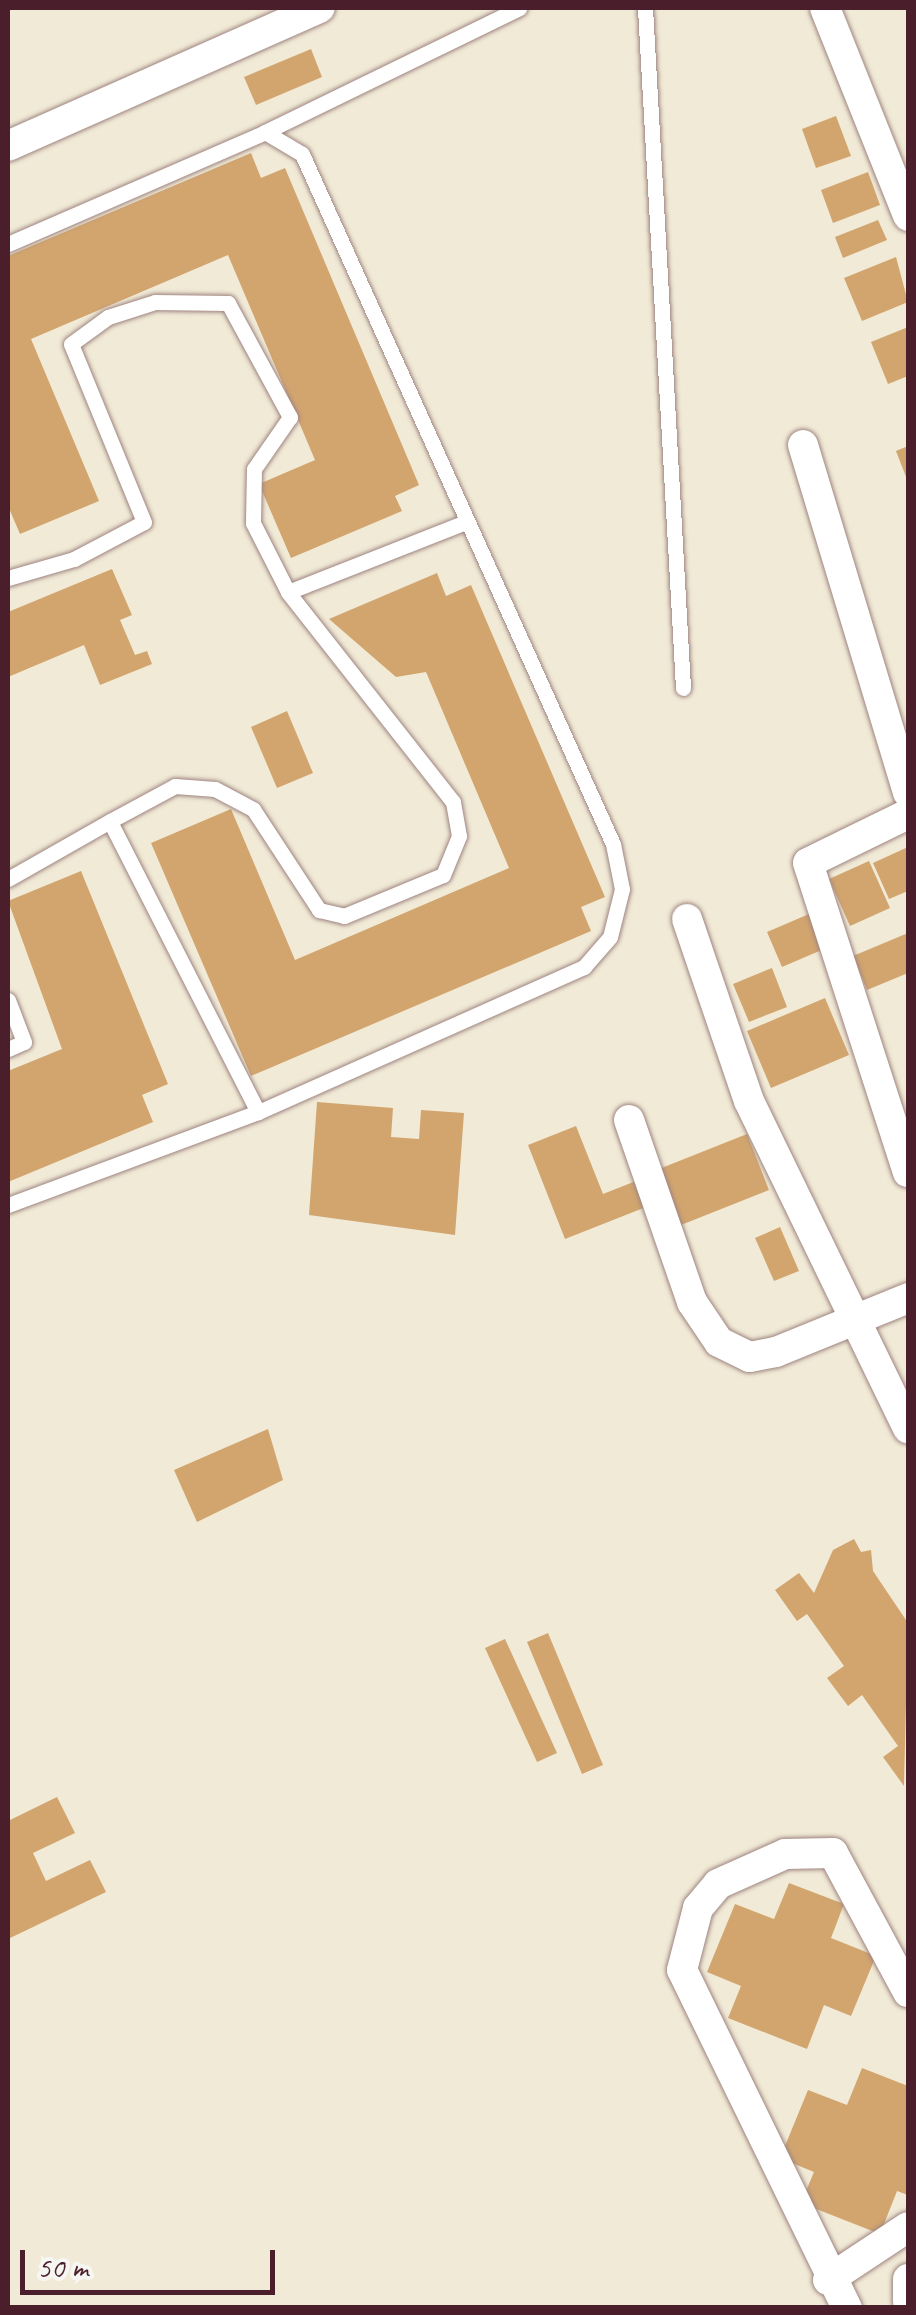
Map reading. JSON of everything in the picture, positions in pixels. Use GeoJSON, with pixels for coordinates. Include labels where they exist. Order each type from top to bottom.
{"type":"FeatureCollection","features":[{"type":"Feature","properties":{"kind":"street"},"geometry":{"type":"LineString","coordinates":[[8,146],[320,8]]}},
{"type":"Feature","properties":{"kind":"street"},"geometry":{"type":"LineString","coordinates":[[825,8],[908,216]]}},
{"type":"Feature","properties":{"kind":"street"},"geometry":{"type":"LineString","coordinates":[[803,445],[908,793]]}},
{"type":"Feature","properties":{"kind":"street"},"geometry":{"type":"LineString","coordinates":[[908,814],[808,863],[908,1172]]}},
{"type":"Feature","properties":{"kind":"street"},"geometry":{"type":"LineString","coordinates":[[686,918],[749,1101],[849,1321],[908,1428]]}},
{"type":"Feature","properties":{"kind":"street"},"geometry":{"type":"LineString","coordinates":[[628,1120],[692,1302],[719,1342],[750,1357],[908,1298]]}},
{"type":"Feature","properties":{"kind":"street"},"geometry":{"type":"LineString","coordinates":[[848,2308],[828,2280],[682,1970],[698,1908],[748,1866],[832,1853],[908,1992]]}},
{"type":"Feature","properties":{"kind":"street"},"geometry":{"type":"LineString","coordinates":[[828,2280],[908,2228]]}},
{"type":"Feature","properties":{"kind":"street"},"geometry":{"type":"LineString","coordinates":[[908,2279],[908,2301]]}},
{"type":"Feature","properties":{"kind":"lane"},"geometry":{"type":"LineString","coordinates":[[8,244],[265,132],[519,8]]}},
{"type":"Feature","properties":{"kind":"lane"},"geometry":{"type":"LineString","coordinates":[[645,8],[683,688]]}},
{"type":"Feature","properties":{"kind":"lane"},"geometry":{"type":"LineString","coordinates":[[8,1205],[258,1112],[584,967],[610,936],[622,889],[612,844],[302,154],[265,132]]}},
{"type":"Feature","properties":{"kind":"lane"},"geometry":{"type":"LineString","coordinates":[[8,578],[74,559],[144,522],[71,344],[108,317],[155,302],[228,303],[290,416],[254,469],[253,523],[288,592],[453,802],[454,862],[408,893],[344,916],[319,910],[253,809],[215,789],[175,786],[8,879]]}},
{"type":"Feature","properties":{"kind":"lane"},"geometry":{"type":"LineString","coordinates":[[288,592],[466,522]]}},
{"type":"Feature","properties":{"kind":"lane"},"geometry":{"type":"LineString","coordinates":[[110,821],[258,1112]]}},
{"type":"Feature","properties":{"kind":"lane"},"geometry":{"type":"LineString","coordinates":[[8,1000],[24,1042],[8,1049]]}},
{"type":"Feature","properties":{"kind":"building"},"geometry":{"type":"Polygon","coordinates":[[[311,49],[322,77],[256,105],[244,77],[311,49]]]}},
{"type":"Feature","properties":{"kind":"building"},"geometry":{"type":"Polygon","coordinates":[[[836,116],[851,156],[816,168],[802,129],[836,116]]]}},
{"type":"Feature","properties":{"kind":"building"},"geometry":{"type":"Polygon","coordinates":[[[251,153],[261,178],[285,168],[419,485],[395,496],[402,511],[291,558],[259,484],[315,460],[228,255],[31,339],[99,501],[20,534],[8,506],[8,256],[251,153]]]}},
{"type":"Feature","properties":{"kind":"building"},"geometry":{"type":"Polygon","coordinates":[[[868,172],[880,205],[833,223],[821,190],[868,172]]]}},
{"type":"Feature","properties":{"kind":"building"},"geometry":{"type":"Polygon","coordinates":[[[878,220],[887,240],[843,258],[835,237],[878,220]]]}},
{"type":"Feature","properties":{"kind":"building"},"geometry":{"type":"Polygon","coordinates":[[[896,257],[908,302],[862,321],[844,278],[896,257]]]}},
{"type":"Feature","properties":{"kind":"building"},"geometry":{"type":"Polygon","coordinates":[[[908,327],[908,376],[888,384],[871,342],[908,327]]]}},
{"type":"Feature","properties":{"kind":"building"},"geometry":{"type":"Polygon","coordinates":[[[908,446],[908,482],[896,451],[908,446]]]}},
{"type":"Feature","properties":{"kind":"building"},"geometry":{"type":"Polygon","coordinates":[[[112,569],[132,615],[120,620],[135,655],[147,651],[152,664],[100,685],[84,645],[8,677],[8,612],[112,569]]]}},
{"type":"Feature","properties":{"kind":"building"},"geometry":{"type":"Polygon","coordinates":[[[437,573],[446,596],[471,585],[605,897],[581,907],[591,931],[251,1076],[151,843],[231,809],[295,960],[509,868],[426,672],[396,677],[329,619],[437,573]]]}},
{"type":"Feature","properties":{"kind":"building"},"geometry":{"type":"Polygon","coordinates":[[[287,711],[313,773],[277,788],[251,727],[287,711]]]}},
{"type":"Feature","properties":{"kind":"building"},"geometry":{"type":"Polygon","coordinates":[[[908,847],[908,891],[889,899],[873,863],[908,847]]]}},
{"type":"Feature","properties":{"kind":"building"},"geometry":{"type":"Polygon","coordinates":[[[869,861],[890,908],[850,926],[829,879],[869,861]]]}},
{"type":"Feature","properties":{"kind":"building"},"geometry":{"type":"Polygon","coordinates":[[[81,871],[168,1084],[142,1095],[153,1122],[8,1182],[8,1071],[62,1049],[8,901],[81,871]]]}},
{"type":"Feature","properties":{"kind":"building"},"geometry":{"type":"Polygon","coordinates":[[[809,914],[824,949],[782,967],[767,932],[809,914]]]}},
{"type":"Feature","properties":{"kind":"building"},"geometry":{"type":"Polygon","coordinates":[[[908,933],[908,973],[867,990],[853,956],[908,933]]]}},
{"type":"Feature","properties":{"kind":"building"},"geometry":{"type":"Polygon","coordinates":[[[772,968],[787,1007],[749,1022],[733,984],[772,968]]]}},
{"type":"Feature","properties":{"kind":"building"},"geometry":{"type":"Polygon","coordinates":[[[825,998],[849,1055],[771,1088],[747,1031],[825,998]]]}},
{"type":"Feature","properties":{"kind":"building"},"geometry":{"type":"Polygon","coordinates":[[[317,1102],[393,1108],[391,1137],[419,1139],[421,1110],[464,1113],[455,1235],[309,1215],[317,1102]]]}},
{"type":"Feature","properties":{"kind":"building"},"geometry":{"type":"Polygon","coordinates":[[[576,1126],[603,1194],[641,1179],[651,1205],[565,1239],[528,1145],[576,1126]]]}},
{"type":"Feature","properties":{"kind":"building"},"geometry":{"type":"Polygon","coordinates":[[[747,1134],[769,1190],[681,1225],[659,1169],[747,1134]]]}},
{"type":"Feature","properties":{"kind":"building"},"geometry":{"type":"Polygon","coordinates":[[[780,1227],[799,1271],[774,1281],[755,1238],[780,1227]]]}},
{"type":"Feature","properties":{"kind":"building"},"geometry":{"type":"Polygon","coordinates":[[[268,1429],[283,1480],[197,1522],[174,1470],[268,1429]]]}},
{"type":"Feature","properties":{"kind":"building"},"geometry":{"type":"Polygon","coordinates":[[[854,1539],[861,1552],[871,1550],[873,1571],[908,1623],[904,1786],[883,1757],[898,1746],[862,1695],[848,1706],[827,1678],[844,1666],[807,1614],[797,1621],[775,1590],[799,1573],[814,1593],[833,1550],[854,1539]]]}},
{"type":"Feature","properties":{"kind":"building"},"geometry":{"type":"Polygon","coordinates":[[[548,1633],[603,1765],[582,1774],[527,1642],[548,1633]]]}},
{"type":"Feature","properties":{"kind":"building"},"geometry":{"type":"Polygon","coordinates":[[[505,1639],[557,1753],[537,1762],[485,1648],[505,1639]]]}},
{"type":"Feature","properties":{"kind":"building"},"geometry":{"type":"Polygon","coordinates":[[[57,1797],[75,1833],[33,1853],[46,1881],[90,1860],[106,1892],[8,1939],[8,1821],[57,1797]]]}},
{"type":"Feature","properties":{"kind":"building"},"geometry":{"type":"Polygon","coordinates":[[[789,1883],[844,1904],[831,1938],[876,1956],[851,2016],[824,2005],[807,2049],[728,2018],[741,1986],[707,1972],[735,1904],[774,1919],[789,1883]]]}},
{"type":"Feature","properties":{"kind":"building"},"geometry":{"type":"Polygon","coordinates":[[[862,2068],[908,2086],[908,2195],[897,2191],[880,2234],[801,2203],[814,2172],[780,2158],[808,2090],[847,2105],[862,2068]]]}}]}
